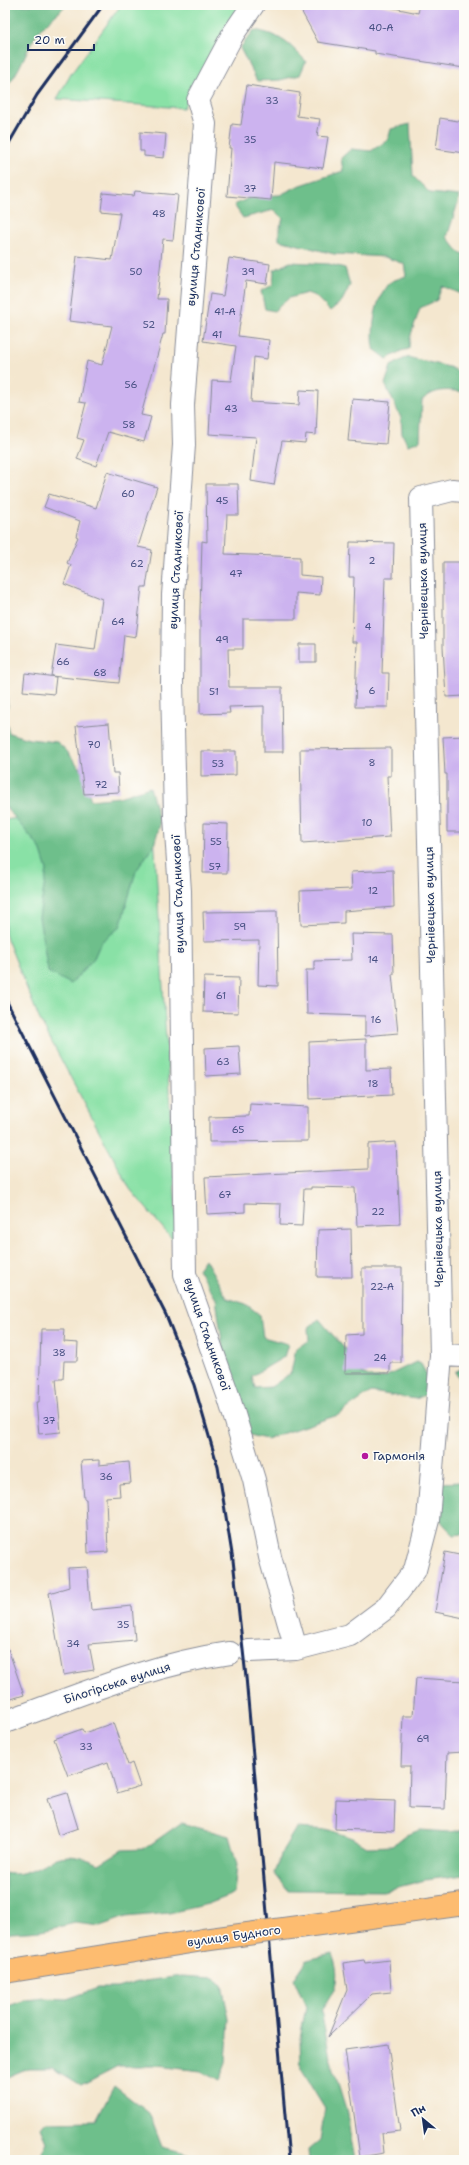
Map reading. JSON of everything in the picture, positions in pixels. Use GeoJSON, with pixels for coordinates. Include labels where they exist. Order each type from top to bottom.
{"type":"FeatureCollection","features":[{"type":"Feature","properties":{"kind":"highway","name":"вулиця Будного"},"geometry":{"type":"LineString","coordinates":[[5,1972],[203,1940],[464,1904]]}},
{"type":"Feature","properties":{"kind":"street","name":"вулиця Стадникової"},"geometry":{"type":"LineString","coordinates":[[252,5],[233,34],[198,100],[206,124],[183,405],[184,445],[173,595],[172,684],[175,818],[180,891],[185,1274],[228,1395],[254,1480],[270,1557],[296,1648]]}},
{"type":"Feature","properties":{"kind":"street","name":"Чернівецька вулиця"},"geometry":{"type":"LineString","coordinates":[[240,1652],[296,1648],[350,1635],[386,1608],[415,1570],[428,1520],[441,1356],[421,498],[452,490],[464,492]]}},
{"type":"Feature","properties":{"kind":"street"},"geometry":{"type":"LineString","coordinates":[[441,1356],[464,1356]]}},
{"type":"Feature","properties":{"kind":"street","name":"Білогірська вулиця"},"geometry":{"type":"LineString","coordinates":[[5,1722],[126,1678],[187,1660],[240,1652]]}},
{"type":"Feature","properties":{"kind":"green space"},"geometry":{"type":"Polygon","coordinates":[[[5,5],[66,5],[37,34],[15,76],[5,88],[5,5]]]}},
{"type":"Feature","properties":{"kind":"green space"},"geometry":{"type":"Polygon","coordinates":[[[121,5],[242,5],[183,108],[57,99],[71,74],[121,5]]]}},
{"type":"Feature","properties":{"kind":"green space"},"geometry":{"type":"Polygon","coordinates":[[[254,30],[271,34],[283,40],[299,54],[306,61],[300,75],[280,80],[257,81],[240,48],[254,30]]]}},
{"type":"Feature","properties":{"kind":"green space"},"geometry":{"type":"Polygon","coordinates":[[[410,124],[413,176],[430,193],[460,196],[447,237],[459,252],[464,254],[464,295],[442,286],[437,300],[420,308],[411,334],[409,349],[401,351],[387,359],[374,349],[373,333],[375,314],[384,289],[389,283],[406,276],[404,264],[385,257],[334,254],[279,240],[279,229],[283,219],[274,210],[243,218],[234,205],[253,196],[280,195],[298,186],[343,171],[341,158],[351,149],[371,151],[388,140],[391,129],[410,124]]]}},
{"type":"Feature","properties":{"kind":"green space"},"geometry":{"type":"Polygon","coordinates":[[[290,262],[329,264],[345,268],[350,285],[342,301],[330,311],[315,296],[307,293],[289,298],[274,311],[265,309],[261,291],[273,285],[274,270],[290,262]]]}},
{"type":"Feature","properties":{"kind":"green space"},"geometry":{"type":"Polygon","coordinates":[[[407,357],[449,367],[464,374],[464,392],[442,391],[432,393],[422,400],[420,441],[408,445],[402,434],[401,418],[385,384],[391,366],[407,357]]]}},
{"type":"Feature","properties":{"kind":"green space"},"geometry":{"type":"Polygon","coordinates":[[[5,683],[8,706],[5,716],[5,683]]]}},
{"type":"Feature","properties":{"kind":"green space"},"geometry":{"type":"Polygon","coordinates":[[[5,716],[9,733],[29,739],[57,742],[66,750],[82,771],[91,800],[119,797],[150,787],[160,824],[154,845],[136,871],[120,927],[101,942],[94,958],[71,984],[48,972],[39,917],[47,870],[40,848],[5,806],[5,716]]]}},
{"type":"Feature","properties":{"kind":"green space"},"geometry":{"type":"Polygon","coordinates":[[[152,798],[178,1246],[130,1189],[39,1018],[5,934],[5,820],[152,798]]]}},
{"type":"Feature","properties":{"kind":"green space"},"geometry":{"type":"Polygon","coordinates":[[[205,1259],[227,1298],[246,1304],[260,1315],[263,1337],[288,1344],[284,1357],[252,1376],[255,1388],[271,1387],[291,1373],[296,1348],[309,1341],[308,1328],[319,1319],[351,1356],[356,1371],[374,1378],[385,1377],[416,1362],[421,1364],[430,1381],[425,1395],[416,1399],[371,1392],[338,1415],[266,1439],[249,1435],[228,1384],[216,1299],[198,1269],[205,1259]]]}},
{"type":"Feature","properties":{"kind":"green space"},"geometry":{"type":"Polygon","coordinates":[[[464,1367],[464,1381],[462,1376],[460,1380],[455,1372],[464,1367]]]}},
{"type":"Feature","properties":{"kind":"green space"},"geometry":{"type":"Polygon","coordinates":[[[440,1483],[464,1483],[464,1534],[454,1535],[438,1517],[436,1506],[440,1483]]]}},
{"type":"Feature","properties":{"kind":"green space"},"geometry":{"type":"Polygon","coordinates":[[[181,1823],[229,1836],[237,1864],[234,1894],[208,1904],[169,1913],[126,1917],[100,1926],[75,1923],[41,1931],[11,1933],[5,1935],[5,1873],[19,1874],[32,1870],[57,1858],[68,1856],[79,1857],[99,1864],[122,1850],[144,1849],[181,1823]]]}},
{"type":"Feature","properties":{"kind":"green space"},"geometry":{"type":"Polygon","coordinates":[[[296,1828],[329,1830],[352,1838],[367,1847],[392,1846],[406,1835],[420,1830],[449,1832],[464,1830],[464,1875],[425,1880],[383,1891],[288,1890],[274,1873],[284,1848],[296,1828]]]}},
{"type":"Feature","properties":{"kind":"green space"},"geometry":{"type":"Polygon","coordinates":[[[332,1954],[337,1978],[336,1984],[321,2011],[330,2057],[346,2109],[355,2160],[309,2160],[308,2150],[320,2140],[325,2108],[301,2069],[300,2038],[306,2007],[294,1979],[307,1960],[332,1954]]]}},
{"type":"Feature","properties":{"kind":"green space"},"geometry":{"type":"Polygon","coordinates":[[[181,1976],[214,1978],[222,1985],[229,2019],[226,2062],[219,2081],[201,2071],[157,2066],[118,2066],[81,2085],[53,2068],[28,2068],[5,2078],[5,2007],[26,2000],[45,1998],[67,1999],[98,1988],[117,1988],[138,1982],[181,1976]]]}},
{"type":"Feature","properties":{"kind":"green space"},"geometry":{"type":"Polygon","coordinates":[[[114,2086],[149,2113],[162,2147],[190,2154],[184,2160],[43,2160],[40,2156],[47,2142],[41,2128],[46,2122],[96,2121],[114,2086]]]}},
{"type":"Feature","properties":{"kind":"building"},"geometry":{"type":"Polygon","coordinates":[[[298,5],[380,5],[418,13],[420,5],[459,5],[459,9],[464,10],[464,68],[375,54],[375,51],[318,42],[298,5]]]}},
{"type":"Feature","properties":{"kind":"building"},"geometry":{"type":"Polygon","coordinates":[[[247,85],[300,93],[297,116],[320,119],[317,136],[328,137],[323,168],[274,162],[271,200],[227,196],[231,148],[229,148],[232,124],[241,125],[247,85]]]}},
{"type":"Feature","properties":{"kind":"building"},"geometry":{"type":"Polygon","coordinates":[[[440,118],[464,122],[464,153],[436,149],[440,118]]]}},
{"type":"Feature","properties":{"kind":"building"},"geometry":{"type":"Polygon","coordinates":[[[140,132],[166,134],[164,158],[144,156],[144,151],[140,151],[140,132]]]}},
{"type":"Feature","properties":{"kind":"building"},"geometry":{"type":"Polygon","coordinates":[[[135,191],[178,195],[173,240],[163,239],[157,299],[167,299],[165,334],[163,334],[141,415],[151,417],[144,442],[108,432],[96,466],[77,459],[84,440],[77,438],[86,403],[79,402],[87,361],[102,365],[112,326],[69,321],[77,256],[112,260],[120,213],[101,211],[103,193],[134,196],[135,191]]]}},
{"type":"Feature","properties":{"kind":"building"},"geometry":{"type":"Polygon","coordinates":[[[229,258],[270,264],[267,284],[246,281],[238,336],[269,340],[267,359],[254,357],[251,402],[299,405],[300,390],[318,391],[316,435],[306,434],[305,443],[282,441],[274,485],[251,481],[256,437],[209,434],[212,380],[231,381],[236,346],[203,341],[210,294],[223,296],[229,258]]]}},
{"type":"Feature","properties":{"kind":"building"},"geometry":{"type":"Polygon","coordinates":[[[352,399],[390,402],[386,444],[348,441],[352,399]]]}},
{"type":"Feature","properties":{"kind":"building"},"geometry":{"type":"Polygon","coordinates":[[[107,472],[157,487],[138,547],[152,550],[146,587],[142,587],[136,637],[124,635],[119,683],[51,676],[56,645],[95,650],[102,599],[64,584],[71,565],[67,563],[78,537],[76,536],[80,521],[44,507],[49,494],[96,508],[107,472]]]}},
{"type":"Feature","properties":{"kind":"building"},"geometry":{"type":"Polygon","coordinates":[[[206,484],[238,484],[239,515],[227,515],[225,554],[300,557],[300,575],[321,577],[320,595],[296,593],[296,619],[243,619],[243,649],[228,649],[229,687],[282,687],[283,752],[264,752],[264,706],[229,707],[230,713],[200,714],[200,610],[202,541],[207,542],[206,484]]]}},
{"type":"Feature","properties":{"kind":"building"},"geometry":{"type":"Polygon","coordinates":[[[350,542],[394,543],[393,578],[385,578],[382,673],[389,673],[388,707],[355,707],[357,642],[352,642],[354,577],[349,577],[350,542]]]}},
{"type":"Feature","properties":{"kind":"building"},"geometry":{"type":"Polygon","coordinates":[[[443,562],[464,562],[464,696],[446,697],[443,647],[443,562]]]}},
{"type":"Feature","properties":{"kind":"building"},"geometry":{"type":"Polygon","coordinates":[[[299,644],[316,644],[316,662],[299,662],[299,644]]]}},
{"type":"Feature","properties":{"kind":"building"},"geometry":{"type":"Polygon","coordinates":[[[25,673],[56,677],[54,694],[23,691],[25,673]]]}},
{"type":"Feature","properties":{"kind":"building"},"geometry":{"type":"Polygon","coordinates":[[[109,723],[113,773],[118,773],[119,792],[84,794],[76,726],[109,723]]]}},
{"type":"Feature","properties":{"kind":"building"},"geometry":{"type":"Polygon","coordinates":[[[464,736],[464,832],[447,832],[447,774],[445,774],[443,737],[464,736]]]}},
{"type":"Feature","properties":{"kind":"building"},"geometry":{"type":"Polygon","coordinates":[[[391,748],[391,776],[387,776],[390,837],[302,843],[300,749],[391,748]]]}},
{"type":"Feature","properties":{"kind":"building"},"geometry":{"type":"Polygon","coordinates":[[[201,751],[236,751],[236,775],[201,776],[201,751]]]}},
{"type":"Feature","properties":{"kind":"building"},"geometry":{"type":"Polygon","coordinates":[[[204,823],[228,824],[227,873],[203,873],[204,823]]]}},
{"type":"Feature","properties":{"kind":"building"},"geometry":{"type":"Polygon","coordinates":[[[393,870],[394,907],[344,911],[344,923],[301,925],[300,891],[352,889],[351,872],[393,870]]]}},
{"type":"Feature","properties":{"kind":"building"},"geometry":{"type":"Polygon","coordinates":[[[277,911],[278,986],[258,985],[259,940],[204,941],[203,912],[277,911]]]}},
{"type":"Feature","properties":{"kind":"building"},"geometry":{"type":"Polygon","coordinates":[[[351,934],[393,935],[394,974],[392,974],[398,1033],[365,1036],[365,1016],[307,1014],[306,970],[314,970],[314,961],[352,960],[351,934]]]}},
{"type":"Feature","properties":{"kind":"building"},"geometry":{"type":"Polygon","coordinates":[[[204,977],[239,978],[238,1013],[203,1012],[204,977]]]}},
{"type":"Feature","properties":{"kind":"building"},"geometry":{"type":"Polygon","coordinates":[[[366,1039],[366,1070],[391,1069],[392,1095],[310,1099],[309,1042],[366,1039]]]}},
{"type":"Feature","properties":{"kind":"building"},"geometry":{"type":"Polygon","coordinates":[[[239,1046],[241,1074],[206,1076],[205,1048],[239,1046]]]}},
{"type":"Feature","properties":{"kind":"building"},"geometry":{"type":"Polygon","coordinates":[[[250,1104],[308,1107],[308,1141],[209,1142],[209,1117],[249,1116],[250,1104]]]}},
{"type":"Feature","properties":{"kind":"building"},"geometry":{"type":"Polygon","coordinates":[[[396,1142],[400,1224],[357,1226],[355,1188],[311,1187],[311,1189],[304,1189],[302,1226],[280,1225],[281,1204],[245,1203],[245,1212],[207,1214],[205,1177],[368,1169],[368,1144],[396,1142]]]}},
{"type":"Feature","properties":{"kind":"building"},"geometry":{"type":"Polygon","coordinates":[[[351,1229],[352,1277],[317,1277],[318,1230],[351,1229]]]}},
{"type":"Feature","properties":{"kind":"building"},"geometry":{"type":"Polygon","coordinates":[[[362,1268],[402,1268],[401,1363],[390,1363],[390,1373],[345,1373],[346,1335],[362,1334],[362,1268]]]}},
{"type":"Feature","properties":{"kind":"building"},"geometry":{"type":"Polygon","coordinates":[[[41,1329],[65,1329],[64,1342],[78,1343],[77,1361],[64,1361],[63,1379],[56,1379],[61,1432],[39,1434],[36,1402],[39,1402],[41,1329]]]}},
{"type":"Feature","properties":{"kind":"building"},"geometry":{"type":"Polygon","coordinates":[[[99,1460],[99,1465],[129,1462],[131,1483],[119,1484],[120,1496],[106,1497],[108,1552],[88,1553],[86,1499],[84,1499],[81,1461],[99,1460]]]}},
{"type":"Feature","properties":{"kind":"building"},"geometry":{"type":"Polygon","coordinates":[[[445,1552],[464,1556],[464,1618],[435,1612],[445,1552]]]}},
{"type":"Feature","properties":{"kind":"building"},"geometry":{"type":"Polygon","coordinates":[[[87,1567],[91,1610],[132,1606],[135,1640],[89,1644],[94,1670],[63,1675],[49,1593],[69,1587],[68,1568],[87,1567]]]}},
{"type":"Feature","properties":{"kind":"building"},"geometry":{"type":"Polygon","coordinates":[[[5,1649],[8,1649],[24,1695],[5,1701],[5,1649]]]}},
{"type":"Feature","properties":{"kind":"building"},"geometry":{"type":"Polygon","coordinates":[[[416,1678],[464,1681],[464,1752],[447,1753],[445,1809],[409,1808],[410,1766],[401,1766],[403,1716],[413,1716],[416,1678]]]}},
{"type":"Feature","properties":{"kind":"building"},"geometry":{"type":"Polygon","coordinates":[[[113,1723],[128,1765],[132,1763],[140,1786],[117,1793],[108,1762],[68,1776],[54,1739],[82,1729],[84,1733],[113,1723]]]}},
{"type":"Feature","properties":{"kind":"building"},"geometry":{"type":"Polygon","coordinates":[[[67,1793],[78,1828],[58,1835],[47,1799],[67,1793]]]}},
{"type":"Feature","properties":{"kind":"building"},"geometry":{"type":"Polygon","coordinates":[[[336,1799],[395,1801],[394,1831],[335,1829],[336,1799]]]}},
{"type":"Feature","properties":{"kind":"building"},"geometry":{"type":"Polygon","coordinates":[[[364,1960],[365,1963],[389,1960],[391,1992],[372,1994],[328,2037],[347,1990],[343,1963],[364,1960]]]}},
{"type":"Feature","properties":{"kind":"building"},"geometry":{"type":"Polygon","coordinates":[[[388,2044],[400,2131],[382,2133],[384,2153],[360,2157],[345,2050],[388,2044]]]}},
{"type":"Feature","properties":{"kind":"railway"},"geometry":{"type":"LineString","coordinates":[[5,150],[37,95],[103,5]]}},
{"type":"Feature","properties":{"kind":"railway"},"geometry":{"type":"LineString","coordinates":[[5,998],[166,1315],[194,1385],[218,1467],[233,1560],[246,1677],[289,2160]]}},
{"type":"Feature","properties":{"kind":"place","name":"Гармонія"},"geometry":{"type":"Point","coordinates":[365,1456]}}]}
